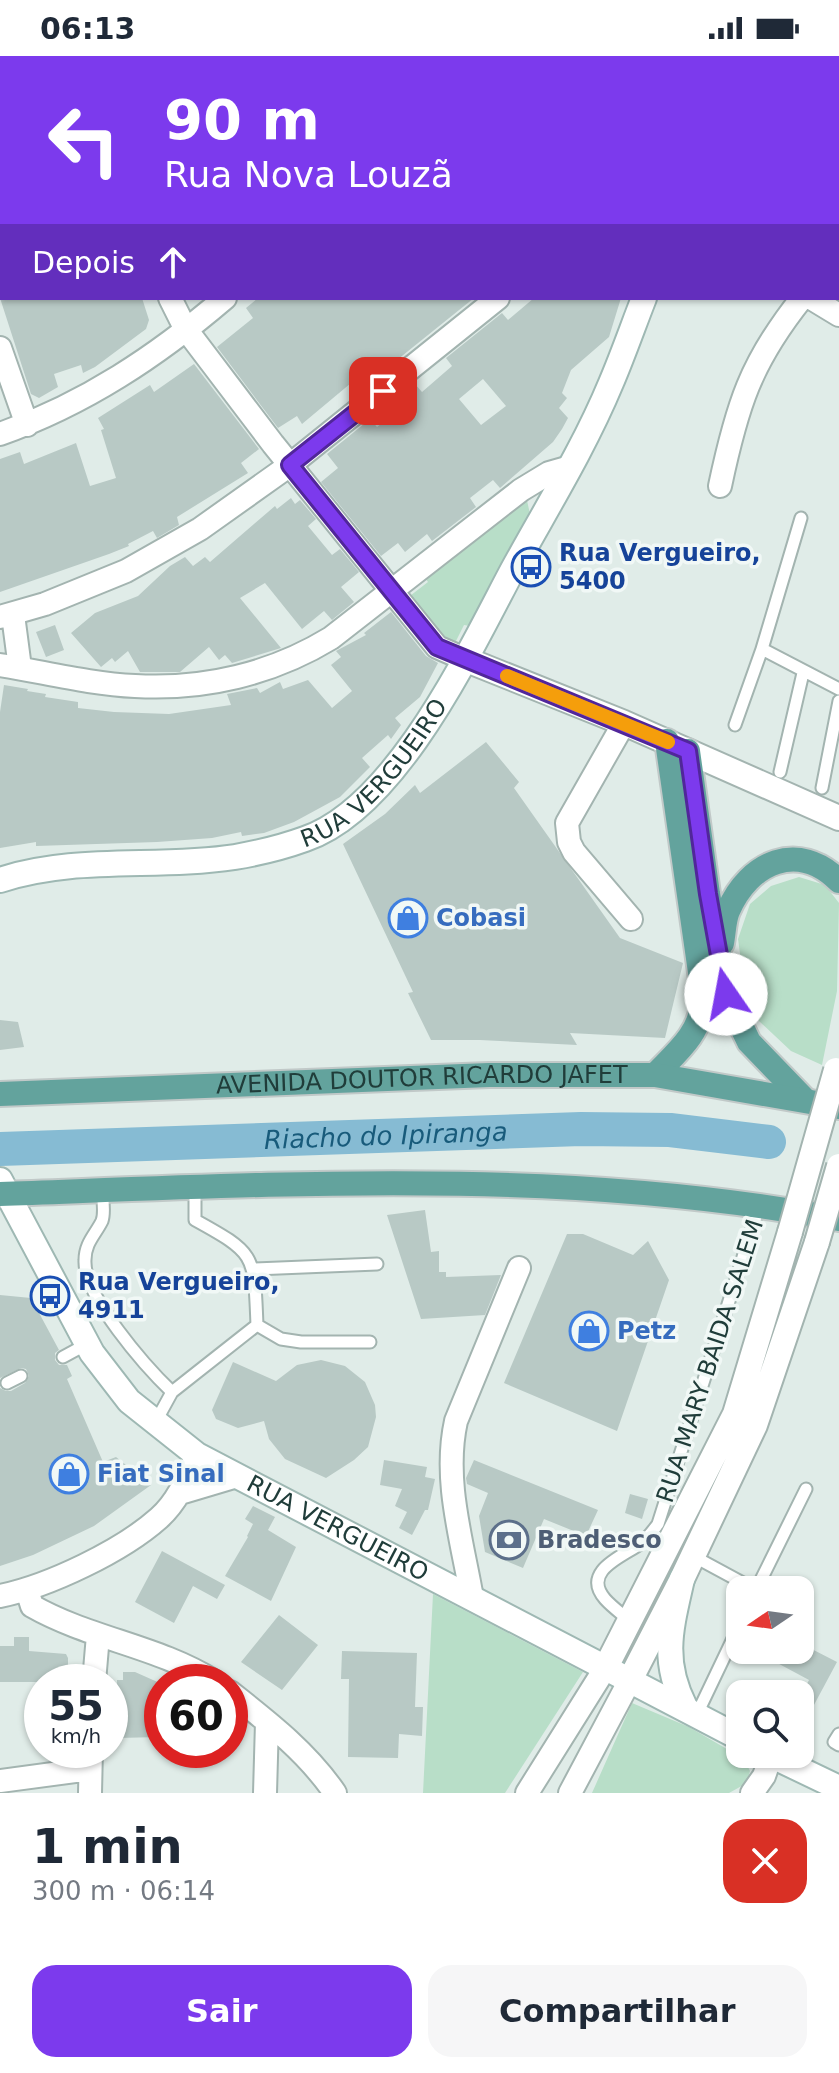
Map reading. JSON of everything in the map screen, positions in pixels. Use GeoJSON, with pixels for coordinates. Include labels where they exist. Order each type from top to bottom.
{"type":"FeatureCollection","features":[{"type":"Feature","properties":{"kind":"main road","name":"RUA VERGUEIRO"},"geometry":{"type":"LineString","coordinates":[[0,880],[71,866],[234,857],[308,838],[337,822],[367,799],[397,765],[467,660],[611,384],[643,300]]}},
{"type":"Feature","properties":{"kind":"main road"},"geometry":{"type":"LineString","coordinates":[[467,660],[624,723],[839,818]]}},
{"type":"Feature","properties":{"kind":"main road"},"geometry":{"type":"LineString","coordinates":[[678,746],[726,994],[744,1034],[805,1100]]}},
{"type":"Feature","properties":{"kind":"main road"},"geometry":{"type":"LineString","coordinates":[[655,1075],[694,1033],[702,1016],[704,1000],[678,746]]}},
{"type":"Feature","properties":{"kind":"main road"},"geometry":{"type":"LineString","coordinates":[[719,961],[728,912],[749,878],[765,867],[787,858],[808,861],[826,868],[839,881]]}},
{"type":"Feature","properties":{"kind":"main road"},"geometry":{"type":"LineString","coordinates":[[606,1667],[735,1414],[838,1062]]}},
{"type":"Feature","properties":{"kind":"main road","name":"AVENIDA DOUTOR RICARDO JAFET"},"geometry":{"type":"LineString","coordinates":[[0,1094],[489,1075],[655,1075],[839,1107]]}},
{"type":"Feature","properties":{"kind":"main road"},"geometry":{"type":"LineString","coordinates":[[630,1680],[755,1425],[817,1242],[839,1166]]}},
{"type":"Feature","properties":{"kind":"main road"},"geometry":{"type":"LineString","coordinates":[[2,1189],[506,1183],[760,1204],[839,1219]]}},
{"type":"Feature","properties":{"kind":"main road","name":"RUA VERGUEIRO"},"geometry":{"type":"LineString","coordinates":[[2,1189],[87,1344],[129,1401],[154,1424],[197,1455],[726,1730]]}},
{"type":"Feature","properties":{"kind":"main road"},"geometry":{"type":"LineString","coordinates":[[682,1579],[669,1638],[669,1654],[677,1691],[691,1710]]}},
{"type":"Feature","properties":{"kind":"main road"},"geometry":{"type":"LineString","coordinates":[[796,1768],[839,1790]]}},
{"type":"Feature","properties":{"kind":"street"},"geometry":{"type":"LineString","coordinates":[[171,300],[185,328],[290,465],[437,647],[467,660]]}},
{"type":"Feature","properties":{"kind":"street"},"geometry":{"type":"LineString","coordinates":[[0,434],[59,412],[115,381],[222,300]]}},
{"type":"Feature","properties":{"kind":"street"},"geometry":{"type":"LineString","coordinates":[[496,300],[290,465],[200,529],[126,571],[6,616],[10,666],[134,686],[186,685],[225,680],[300,657],[331,638],[521,490],[549,473],[570,467]]}},
{"type":"Feature","properties":{"kind":"street"},"geometry":{"type":"LineString","coordinates":[[720,486],[745,387],[762,353],[801,300]]}},
{"type":"Feature","properties":{"kind":"street"},"geometry":{"type":"LineString","coordinates":[[814,300],[839,315]]}},
{"type":"Feature","properties":{"kind":"street"},"geometry":{"type":"LineString","coordinates":[[0,348],[27,425]]}},
{"type":"Feature","properties":{"kind":"street"},"geometry":{"type":"LineString","coordinates":[[624,723],[567,823],[567,833],[574,852],[631,919]]}},
{"type":"Feature","properties":{"kind":"street"},"geometry":{"type":"LineString","coordinates":[[472,1598],[453,1489],[452,1439],[456,1421],[519,1268]]}},
{"type":"Feature","properties":{"kind":"street"},"geometry":{"type":"LineString","coordinates":[[0,1596],[27,1590],[98,1557],[160,1518],[180,1493],[197,1455]]}},
{"type":"Feature","properties":{"kind":"street"},"geometry":{"type":"LineString","coordinates":[[180,1493],[237,1476]]}},
{"type":"Feature","properties":{"kind":"street"},"geometry":{"type":"LineString","coordinates":[[27,1590],[32,1606],[51,1617],[182,1664]]}},
{"type":"Feature","properties":{"kind":"street"},"geometry":{"type":"LineString","coordinates":[[96,1664],[98,1635]]}},
{"type":"Feature","properties":{"kind":"street"},"geometry":{"type":"LineString","coordinates":[[527,1793],[606,1667]]}},
{"type":"Feature","properties":{"kind":"street"},"geometry":{"type":"LineString","coordinates":[[570,1793],[630,1680]]}},
{"type":"Feature","properties":{"kind":"street"},"geometry":{"type":"LineString","coordinates":[[248,1707],[316,1767],[335,1793]]}},
{"type":"Feature","properties":{"kind":"street"},"geometry":{"type":"LineString","coordinates":[[265,1793],[267,1722]]}},
{"type":"Feature","properties":{"kind":"street"},"geometry":{"type":"LineString","coordinates":[[0,1781],[54,1768]]}},
{"type":"Feature","properties":{"kind":"street"},"geometry":{"type":"LineString","coordinates":[[90,1793],[91,1768]]}},
{"type":"Feature","properties":{"kind":"street"},"geometry":{"type":"LineString","coordinates":[[752,1793],[766,1768]]}},
{"type":"Feature","properties":{"kind":"street"},"geometry":{"type":"LineString","coordinates":[[832,1793],[839,1790]]}},
{"type":"Feature","properties":{"kind":"lane"},"geometry":{"type":"LineString","coordinates":[[735,725],[762,649],[801,518]]}},
{"type":"Feature","properties":{"kind":"lane"},"geometry":{"type":"LineString","coordinates":[[762,649],[839,689]]}},
{"type":"Feature","properties":{"kind":"lane"},"geometry":{"type":"LineString","coordinates":[[780,772],[803,673]]}},
{"type":"Feature","properties":{"kind":"lane"},"geometry":{"type":"LineString","coordinates":[[822,788],[839,701]]}},
{"type":"Feature","properties":{"kind":"lane"},"geometry":{"type":"LineString","coordinates":[[195,1188],[195,1220],[237,1244],[255,1269],[257,1325]]}},
{"type":"Feature","properties":{"kind":"lane"},"geometry":{"type":"LineString","coordinates":[[102,1190],[103,1219],[89,1239],[84,1262],[93,1291],[124,1340],[172,1392]]}},
{"type":"Feature","properties":{"kind":"lane","name":"RUA MARY BAIDA SALEM"},"geometry":{"type":"LineString","coordinates":[[630,1621],[604,1598],[599,1577],[605,1566],[638,1546],[658,1524],[760,1204]]}},
{"type":"Feature","properties":{"kind":"lane"},"geometry":{"type":"LineString","coordinates":[[255,1269],[377,1264]]}},
{"type":"Feature","properties":{"kind":"lane"},"geometry":{"type":"LineString","coordinates":[[154,1424],[172,1392],[257,1325]]}},
{"type":"Feature","properties":{"kind":"lane"},"geometry":{"type":"LineString","coordinates":[[257,1325],[281,1339],[291,1341],[370,1342]]}},
{"type":"Feature","properties":{"kind":"lane"},"geometry":{"type":"LineString","coordinates":[[63,1357],[87,1344]]}},
{"type":"Feature","properties":{"kind":"lane"},"geometry":{"type":"LineString","coordinates":[[7,1383],[21,1376]]}},
{"type":"Feature","properties":{"kind":"lane"},"geometry":{"type":"LineString","coordinates":[[763,1576],[806,1489]]}},
{"type":"Feature","properties":{"kind":"lane"},"geometry":{"type":"LineString","coordinates":[[693,1556],[730,1576]]}},
{"type":"Feature","properties":{"kind":"lane"},"geometry":{"type":"LineString","coordinates":[[691,1710],[726,1649]]}},
{"type":"Feature","properties":{"kind":"lane"},"geometry":{"type":"LineString","coordinates":[[839,1734],[834,1742],[839,1745]]}},
{"type":"Feature","properties":{"kind":"green space"},"geometry":{"type":"Polygon","coordinates":[[[526,496],[532,523],[476,627],[464,625],[450,653],[406,599],[428,582],[422,574],[526,496]]]}},
{"type":"Feature","properties":{"kind":"green space"},"geometry":{"type":"Polygon","coordinates":[[[799,877],[825,885],[839,903],[837,991],[822,1065],[791,1051],[759,1021],[744,983],[738,939],[750,904],[771,886],[799,877]]]}},
{"type":"Feature","properties":{"kind":"green space"},"geometry":{"type":"Polygon","coordinates":[[[433,1594],[583,1672],[505,1793],[423,1793],[433,1594]]]}},
{"type":"Feature","properties":{"kind":"green space"},"geometry":{"type":"Polygon","coordinates":[[[632,1703],[689,1727],[726,1749],[726,1768],[748,1768],[750,1771],[747,1783],[729,1793],[592,1793],[632,1703]]]}},
{"type":"Feature","properties":{"kind":"building"},"geometry":{"type":"Polygon","coordinates":[[[1,300],[143,300],[149,320],[146,329],[95,367],[83,373],[81,365],[54,374],[58,387],[39,398],[31,394],[1,300]]]}},
{"type":"Feature","properties":{"kind":"building"},"geometry":{"type":"Polygon","coordinates":[[[256,300],[472,300],[382,372],[375,363],[302,424],[297,416],[278,428],[217,347],[253,318],[246,308],[256,300]]]}},
{"type":"Feature","properties":{"kind":"building"},"geometry":{"type":"Polygon","coordinates":[[[532,300],[620,300],[609,337],[571,370],[562,393],[567,398],[559,408],[568,418],[553,442],[500,488],[493,480],[470,498],[476,507],[432,541],[427,534],[405,552],[398,543],[381,556],[321,482],[338,468],[327,454],[370,419],[377,427],[406,404],[399,395],[414,383],[422,392],[452,366],[446,358],[502,313],[508,320],[532,300]],[[483,379],[459,399],[481,425],[506,406],[483,379]]]}},
{"type":"Feature","properties":{"kind":"building"},"geometry":{"type":"Polygon","coordinates":[[[194,364],[259,449],[241,463],[248,473],[177,517],[179,525],[157,538],[153,531],[109,554],[0,592],[0,459],[20,452],[24,464],[76,443],[90,486],[116,478],[101,430],[104,429],[98,418],[150,385],[154,392],[194,364]]]}},
{"type":"Feature","properties":{"kind":"building"},"geometry":{"type":"Polygon","coordinates":[[[291,498],[295,504],[300,500],[316,519],[308,526],[332,555],[340,549],[359,572],[341,587],[354,602],[332,620],[324,611],[302,629],[265,583],[240,598],[281,648],[232,663],[225,655],[219,660],[209,647],[180,672],[140,672],[128,651],[115,662],[112,658],[101,667],[71,633],[95,613],[138,596],[170,566],[185,557],[193,566],[205,557],[210,562],[275,506],[277,509],[291,498]]]}},
{"type":"Feature","properties":{"kind":"building"},"geometry":{"type":"Polygon","coordinates":[[[391,612],[426,656],[438,663],[420,697],[395,718],[401,725],[391,739],[388,735],[362,758],[370,767],[340,797],[294,822],[264,833],[242,836],[241,832],[212,838],[157,842],[36,846],[36,842],[0,848],[0,712],[4,685],[46,694],[45,697],[78,702],[78,708],[169,714],[231,705],[227,694],[257,688],[260,693],[280,682],[283,689],[308,680],[332,708],[352,691],[331,665],[341,657],[336,651],[366,635],[364,633],[391,612]]]}},
{"type":"Feature","properties":{"kind":"building"},"geometry":{"type":"Polygon","coordinates":[[[55,625],[64,650],[46,657],[36,632],[55,625]]]}},
{"type":"Feature","properties":{"kind":"building"},"geometry":{"type":"Polygon","coordinates":[[[486,742],[519,782],[514,788],[620,938],[683,963],[665,1038],[570,1033],[577,1045],[431,1040],[408,993],[413,992],[343,844],[385,814],[415,785],[420,793],[486,742]]]}},
{"type":"Feature","properties":{"kind":"building"},"geometry":{"type":"Polygon","coordinates":[[[0,1020],[18,1022],[24,1047],[0,1050],[0,1020]]]}},
{"type":"Feature","properties":{"kind":"building"},"geometry":{"type":"Polygon","coordinates":[[[425,1210],[431,1252],[439,1251],[439,1272],[446,1272],[446,1277],[501,1275],[485,1315],[421,1319],[387,1215],[425,1210]]]}},
{"type":"Feature","properties":{"kind":"building","name":"Petz"},"geometry":{"type":"Polygon","coordinates":[[[567,1234],[583,1234],[633,1255],[648,1241],[669,1280],[617,1431],[504,1383],[567,1234]]]}},
{"type":"Feature","properties":{"kind":"building","name":"Fiat Sinal"},"geometry":{"type":"Polygon","coordinates":[[[0,1295],[31,1298],[59,1350],[55,1353],[55,1360],[59,1365],[67,1365],[72,1376],[67,1379],[103,1462],[116,1457],[151,1485],[94,1526],[33,1555],[0,1566],[0,1388],[11,1391],[25,1383],[29,1376],[26,1369],[21,1368],[0,1378],[0,1295]]]}},
{"type":"Feature","properties":{"kind":"building"},"geometry":{"type":"Polygon","coordinates":[[[321,1360],[345,1366],[365,1382],[375,1405],[376,1417],[368,1447],[326,1478],[285,1459],[269,1439],[264,1421],[238,1428],[216,1419],[212,1410],[233,1362],[276,1381],[297,1365],[321,1360]]]}},
{"type":"Feature","properties":{"kind":"building"},"geometry":{"type":"Polygon","coordinates":[[[384,1460],[427,1467],[425,1477],[435,1479],[428,1510],[425,1510],[412,1535],[399,1528],[407,1512],[395,1506],[402,1489],[380,1485],[384,1460]]]}},
{"type":"Feature","properties":{"kind":"building"},"geometry":{"type":"Polygon","coordinates":[[[474,1460],[598,1510],[586,1536],[544,1519],[523,1568],[485,1552],[479,1516],[488,1493],[467,1484],[466,1478],[474,1460]]]}},
{"type":"Feature","properties":{"kind":"building"},"geometry":{"type":"Polygon","coordinates":[[[630,1494],[648,1499],[642,1519],[625,1513],[630,1494]]]}},
{"type":"Feature","properties":{"kind":"building"},"geometry":{"type":"Polygon","coordinates":[[[253,1506],[275,1517],[268,1530],[296,1547],[271,1601],[225,1576],[248,1537],[253,1524],[245,1519],[253,1506]]]}},
{"type":"Feature","properties":{"kind":"building"},"geometry":{"type":"Polygon","coordinates":[[[162,1551],[225,1585],[217,1599],[193,1586],[174,1623],[135,1602],[162,1551]]]}},
{"type":"Feature","properties":{"kind":"building"},"geometry":{"type":"Polygon","coordinates":[[[279,1615],[318,1645],[282,1690],[241,1662],[279,1615]]]}},
{"type":"Feature","properties":{"kind":"building"},"geometry":{"type":"Polygon","coordinates":[[[14,1637],[29,1637],[29,1651],[66,1654],[68,1664],[24,1664],[24,1682],[0,1682],[0,1646],[14,1646],[14,1637]]]}},
{"type":"Feature","properties":{"kind":"building"},"geometry":{"type":"Polygon","coordinates":[[[814,1650],[837,1662],[814,1705],[814,1680],[779,1664],[814,1664],[814,1650]]]}},
{"type":"Feature","properties":{"kind":"building"},"geometry":{"type":"Polygon","coordinates":[[[342,1651],[417,1653],[415,1707],[423,1707],[422,1736],[399,1734],[398,1758],[348,1757],[349,1679],[341,1679],[342,1651]]]}},
{"type":"Feature","properties":{"kind":"building"},"geometry":{"type":"Polygon","coordinates":[[[128,1672],[144,1676],[144,1737],[128,1738],[128,1672]]]}},
{"type":"Feature","properties":{"kind":"waterway","name":"Riacho do Ipiranga"},"geometry":{"type":"LineString","coordinates":[[0,1149],[581,1129],[670,1130],[769,1142]]}},
{"type":"Feature","properties":{"kind":"slow traffic"},"geometry":{"type":"LineString","coordinates":[[507,676],[668,742]]}},
{"type":"Feature","properties":{"kind":"place","name":"Rua Vergueiro, 5400"},"geometry":{"type":"Point","coordinates":[531,567]}},
{"type":"Feature","properties":{"kind":"place","name":"Cobasi"},"geometry":{"type":"Point","coordinates":[408,918]}},
{"type":"Feature","properties":{"kind":"place","name":"Rua Vergueiro, 4911"},"geometry":{"type":"Point","coordinates":[50,1296]}},
{"type":"Feature","properties":{"kind":"place","name":"Petz"},"geometry":{"type":"Point","coordinates":[589,1331]}},
{"type":"Feature","properties":{"kind":"place","name":"Fiat Sinal"},"geometry":{"type":"Point","coordinates":[69,1474]}},
{"type":"Feature","properties":{"kind":"place","name":"Bradesco"},"geometry":{"type":"Point","coordinates":[509,1540]}},
{"type":"Feature","properties":{"kind":"route"},"geometry":{"type":"LineString","coordinates":[[383,391],[290,465],[437,647],[688,751],[726,994]]}}]}
